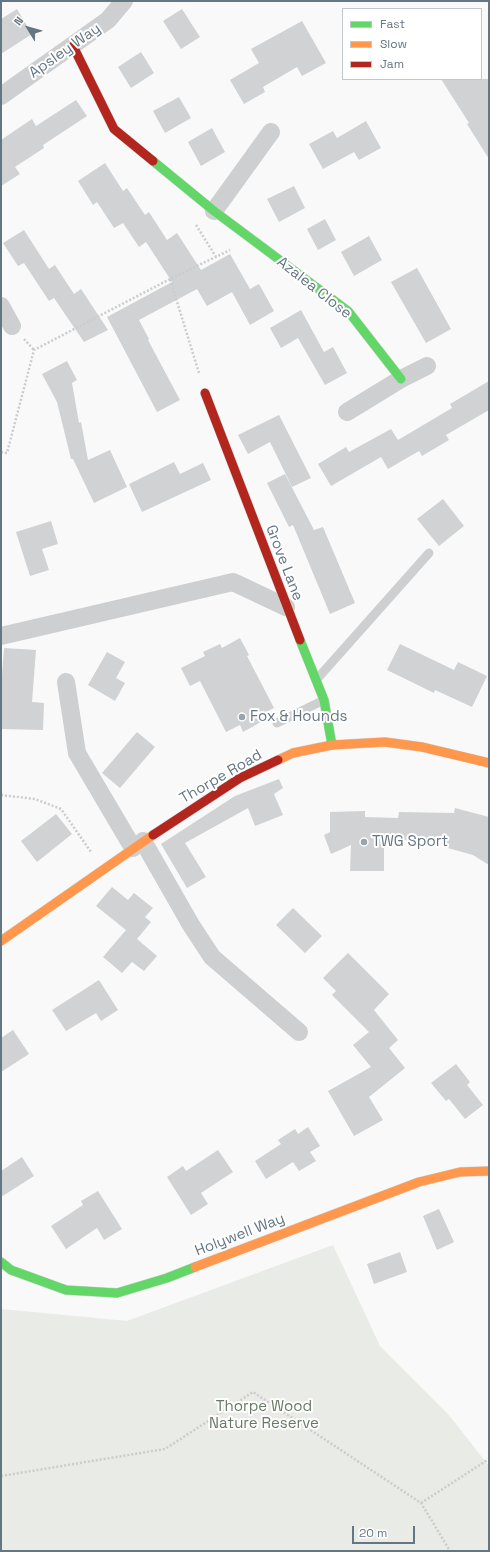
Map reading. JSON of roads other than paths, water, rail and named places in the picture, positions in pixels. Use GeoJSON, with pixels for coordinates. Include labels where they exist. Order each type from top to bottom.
{"type":"FeatureCollection","features":[{"type":"Feature","properties":{"kind":"street","name":"Apsley Way"},"geometry":{"type":"LineString","coordinates":[[1,96],[108,20],[124,1]]}},
{"type":"Feature","properties":{"kind":"street","name":"Azalea Close"},"geometry":{"type":"LineString","coordinates":[[73,46],[114,129],[214,211],[348,311],[401,379]]}},
{"type":"Feature","properties":{"kind":"street"},"geometry":{"type":"LineString","coordinates":[[214,211],[271,132]]}},
{"type":"Feature","properties":{"kind":"street"},"geometry":{"type":"LineString","coordinates":[[1,306],[12,326]]}},
{"type":"Feature","properties":{"kind":"street"},"geometry":{"type":"LineString","coordinates":[[347,412],[401,379],[427,366]]}},
{"type":"Feature","properties":{"kind":"street","name":"Grove Lane"},"geometry":{"type":"LineString","coordinates":[[205,393],[286,606],[324,700],[332,745]]}},
{"type":"Feature","properties":{"kind":"street"},"geometry":{"type":"LineString","coordinates":[[1,636],[233,582],[286,606]]}},
{"type":"Feature","properties":{"kind":"street"},"geometry":{"type":"LineString","coordinates":[[66,682],[77,753],[212,957],[299,1032]]}},
{"type":"Feature","properties":{"kind":"street","name":"Thorpe Road"},"geometry":{"type":"LineString","coordinates":[[1,941],[138,844],[240,778],[293,753],[332,745],[385,742],[422,747],[489,763]]}},
{"type":"Feature","properties":{"kind":"street","name":"Holywell Way"},"geometry":{"type":"LineString","coordinates":[[1,1262],[11,1270],[66,1290],[117,1293],[167,1278],[419,1182],[460,1172],[489,1171]]}},
{"type":"Feature","properties":{"kind":"lane"},"geometry":{"type":"LineString","coordinates":[[316,680],[429,553]]}},
{"type":"Feature","properties":{"kind":"lane"},"geometry":{"type":"LineString","coordinates":[[277,723],[324,700]]}},
{"type":"Feature","properties":{"kind":"place","name":"Fox & Hounds"},"geometry":{"type":"Point","coordinates":[242,717]}},
{"type":"Feature","properties":{"kind":"place","name":"TWG Sport"},"geometry":{"type":"Point","coordinates":[364,842]}},
{"type":"Feature","properties":{"kind":"park label","name":"Thorpe Wood Nature Reserve"},"geometry":{"type":"Point","coordinates":[264,1416]}}]}
